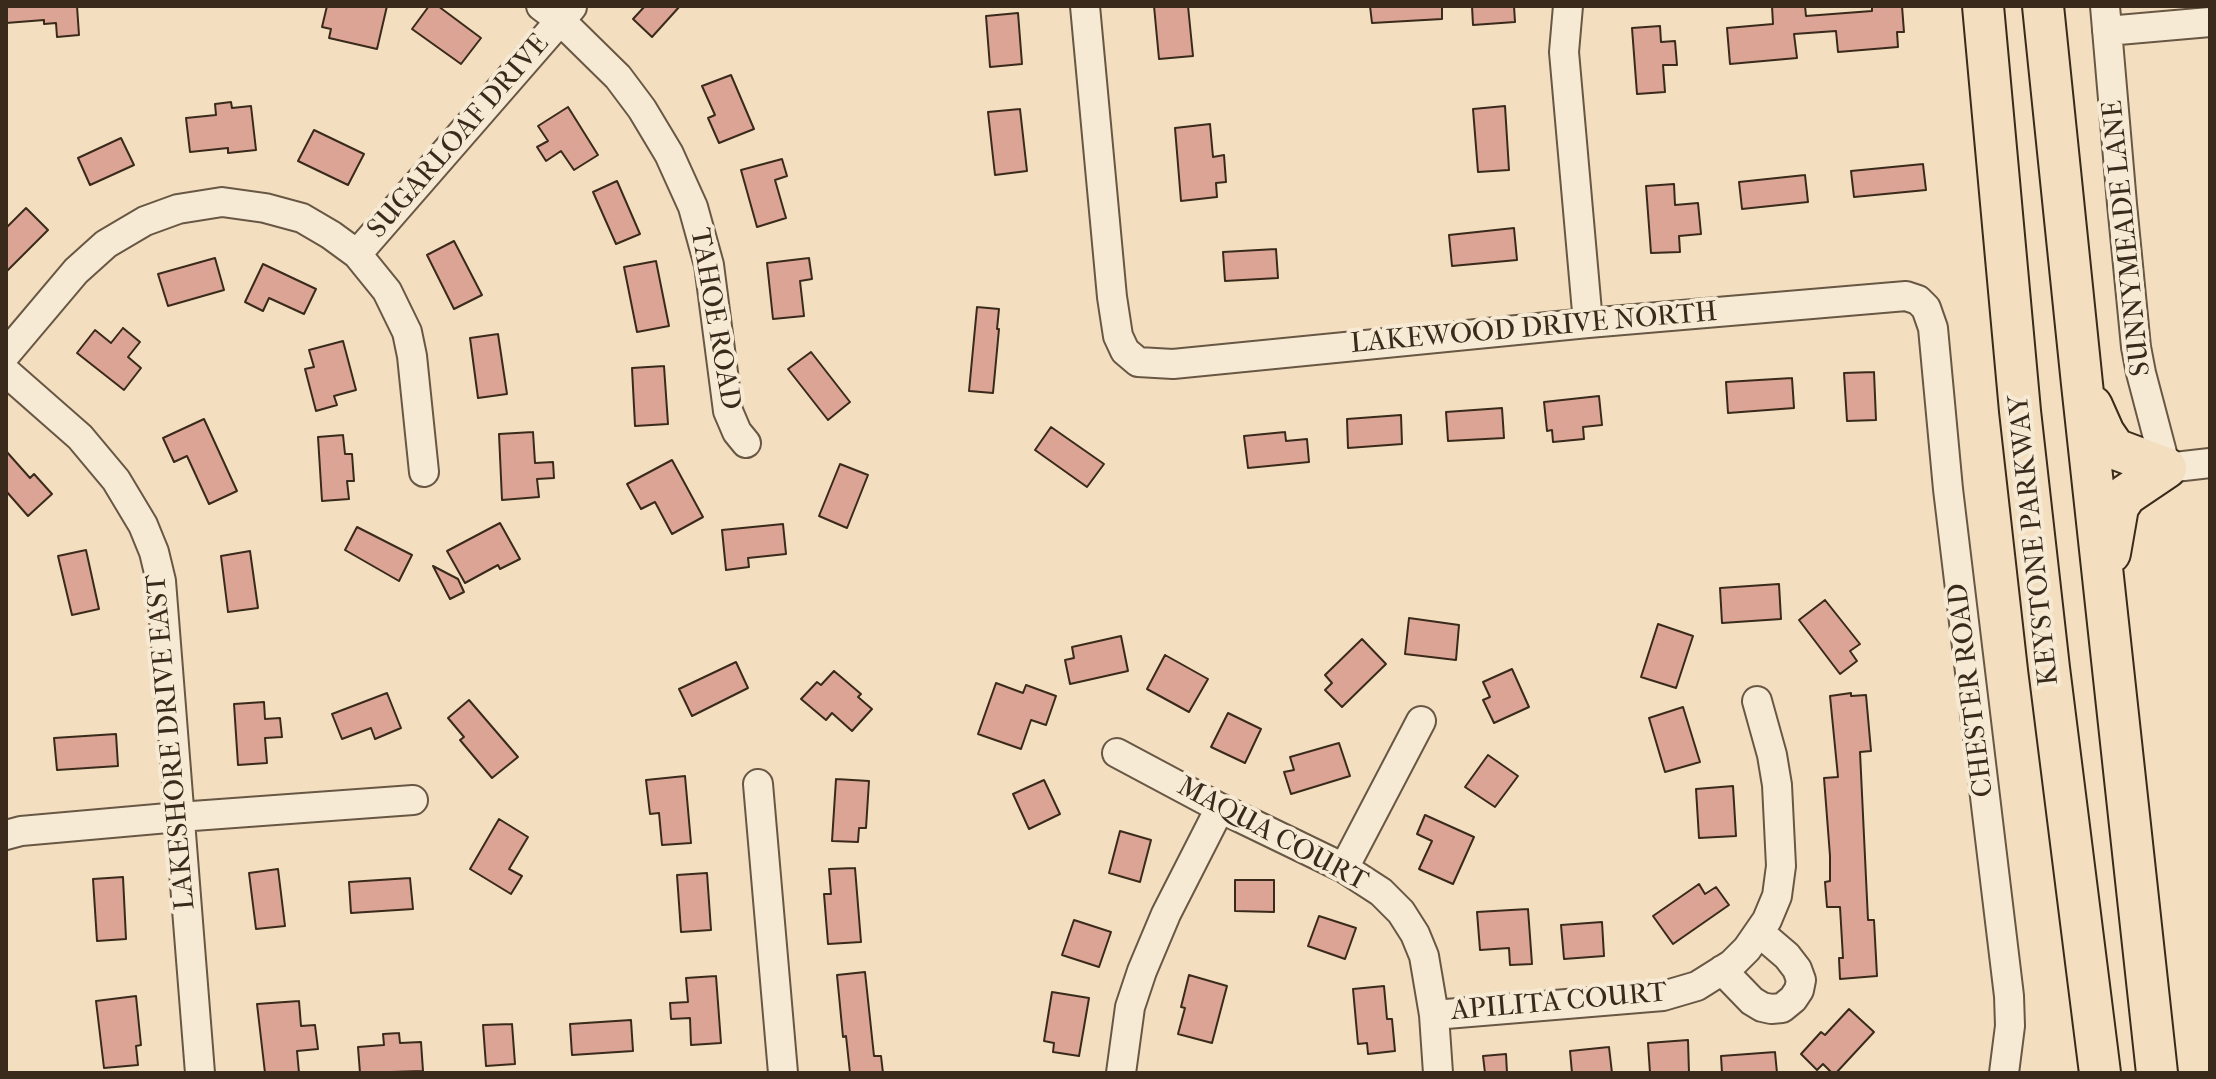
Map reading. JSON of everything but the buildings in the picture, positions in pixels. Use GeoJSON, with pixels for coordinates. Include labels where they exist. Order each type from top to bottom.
{"type":"FeatureCollection","features":[{"type":"Feature","properties":{"kind":"highway","name":"KEYSTONE PARKWAY"},"geometry":{"type":"LineString","coordinates":[[1983,6],[2020,411],[2100,1073]]}},
{"type":"Feature","properties":{"kind":"highway"},"geometry":{"type":"LineString","coordinates":[[2043,6],[2157,1073]]}},
{"type":"Feature","properties":{"kind":"highway"},"geometry":{"type":"LineString","coordinates":[[2082,384],[2104,433],[2115,449],[2166,468]]}},
{"type":"Feature","properties":{"kind":"highway"},"geometry":{"type":"LineString","coordinates":[[2104,585],[2118,507],[2126,495],[2166,468]]}},
{"type":"Feature","properties":{"kind":"street","name":"LAKEWOOD DRIVE NORTH"},"geometry":{"type":"LineString","coordinates":[[1085,6],[1116,323],[1125,351],[1138,362],[1173,364],[1588,323],[1906,296],[1918,300],[1926,308]]}},
{"type":"Feature","properties":{"kind":"street"},"geometry":{"type":"LineString","coordinates":[[1568,6],[1564,52],[1588,323]]}},
{"type":"Feature","properties":{"kind":"street","name":"SUGARLOAF DRIVE"},"geometry":{"type":"LineString","coordinates":[[357,254],[558,11]]}},
{"type":"Feature","properties":{"kind":"street","name":"TAHOE ROAD"},"geometry":{"type":"LineString","coordinates":[[558,11],[618,77],[642,109],[669,154],[693,207],[709,265],[728,411],[737,432],[746,443]]}},
{"type":"Feature","properties":{"kind":"street"},"geometry":{"type":"LineString","coordinates":[[2106,18],[2210,22]]}},
{"type":"Feature","properties":{"kind":"street","name":"SUNNYMEADE LANE"},"geometry":{"type":"LineString","coordinates":[[2106,18],[2136,347],[2166,468]]}},
{"type":"Feature","properties":{"kind":"street"},"geometry":{"type":"LineString","coordinates":[[6,354],[76,271],[106,244],[145,221],[178,209],[222,202],[265,208],[302,218],[357,254],[387,291],[407,332],[424,472]]}},
{"type":"Feature","properties":{"kind":"street","name":"CHESTER ROAD"},"geometry":{"type":"LineString","coordinates":[[1926,308],[1933,328],[1948,489],[2009,996],[2010,1026],[2004,1073]]}},
{"type":"Feature","properties":{"kind":"street","name":"LAKESHORE DRIVE EAST"},"geometry":{"type":"LineString","coordinates":[[6,372],[80,437],[116,480],[143,525],[154,552],[161,581],[200,1073]]}},
{"type":"Feature","properties":{"kind":"street"},"geometry":{"type":"LineString","coordinates":[[2166,468],[2210,463]]}},
{"type":"Feature","properties":{"kind":"street","name":"APILITA COURT"},"geometry":{"type":"LineString","coordinates":[[1434,1015],[1663,996],[1697,986],[1747,949],[1767,920],[1777,896],[1781,866],[1777,785],[1757,701]]}},
{"type":"Feature","properties":{"kind":"street"},"geometry":{"type":"LineString","coordinates":[[1344,868],[1421,721]]}},
{"type":"Feature","properties":{"kind":"street","name":"MAQUA COURT"},"geometry":{"type":"LineString","coordinates":[[1117,753],[1220,808],[1344,868],[1381,892],[1401,912],[1424,956],[1430,979],[1438,1073]]}},
{"type":"Feature","properties":{"kind":"street"},"geometry":{"type":"LineString","coordinates":[[758,784],[783,1073]]}},
{"type":"Feature","properties":{"kind":"street"},"geometry":{"type":"LineString","coordinates":[[6,835],[21,831],[179,817],[413,800]]}},
{"type":"Feature","properties":{"kind":"street"},"geometry":{"type":"LineString","coordinates":[[1121,1073],[1130,1007],[1142,971],[1166,914],[1220,808]]}},
{"type":"Feature","properties":{"kind":"street"},"geometry":{"type":"LineString","coordinates":[[1722,970],[1762,1007],[1782,1008],[1793,999],[1801,980],[1797,969],[1759,932]]}}]}
